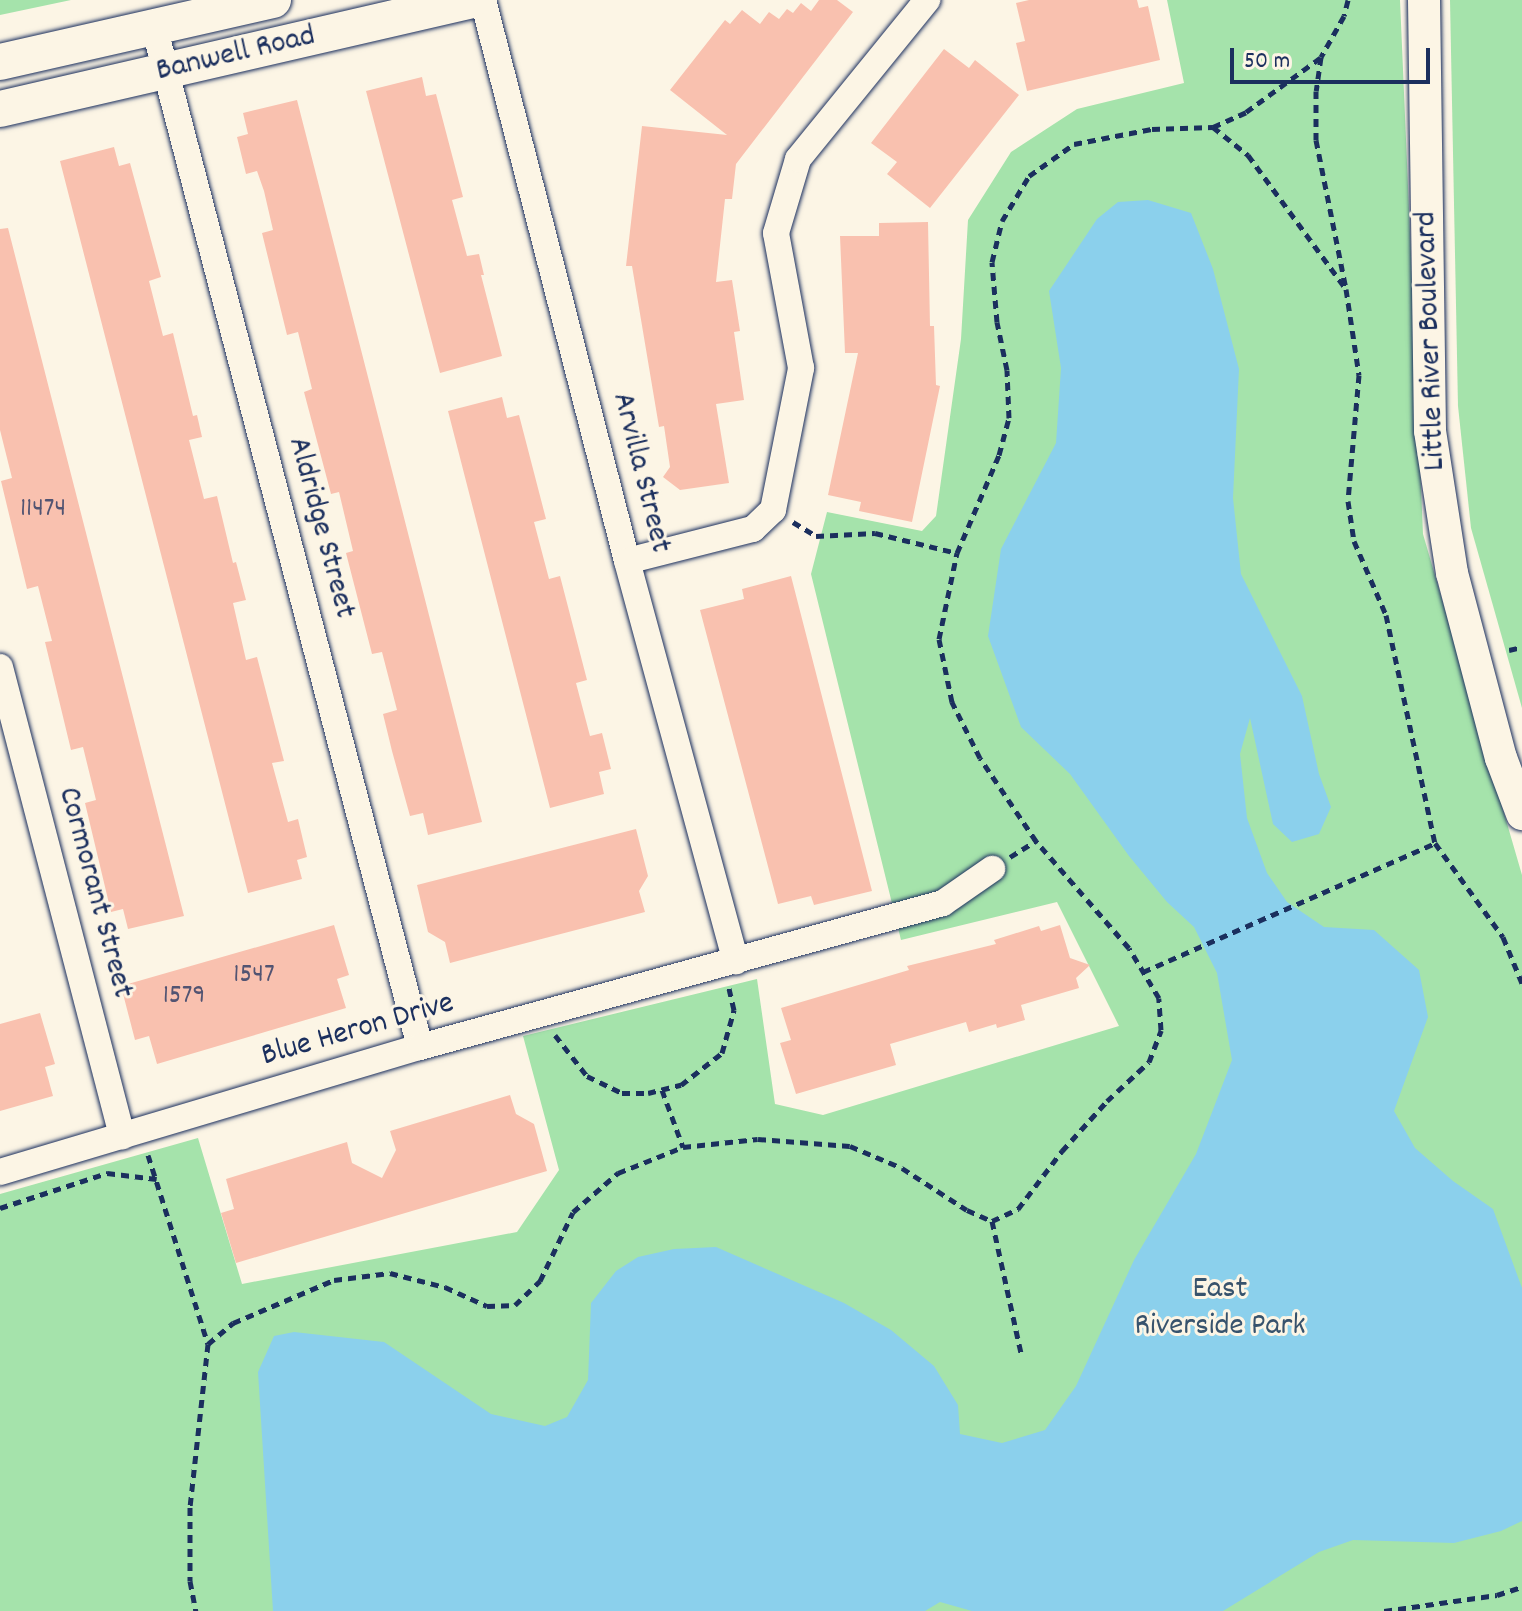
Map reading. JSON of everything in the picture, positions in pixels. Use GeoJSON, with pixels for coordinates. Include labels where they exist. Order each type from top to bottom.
{"type":"FeatureCollection","features":[{"type":"Feature","properties":{"kind":"main road","name":"Banwell Road"},"geometry":{"type":"LineString","coordinates":[[0,62],[273,0]]}},
{"type":"Feature","properties":{"kind":"main road","name":"Banwell Road"},"geometry":{"type":"LineString","coordinates":[[0,109],[471,0]]}},
{"type":"Feature","properties":{"kind":"street","name":"Arvilla Street"},"geometry":{"type":"LineString","coordinates":[[483,0],[730,963]]}},
{"type":"Feature","properties":{"kind":"street"},"geometry":{"type":"LineString","coordinates":[[627,561],[753,529],[773,510],[801,368],[776,233],[798,159],[927,0]]}},
{"type":"Feature","properties":{"kind":"street","name":"Little River Boulevard"},"geometry":{"type":"LineString","coordinates":[[1424,0],[1430,431],[1452,573],[1501,758],[1522,814]]}},
{"type":"Feature","properties":{"kind":"street","name":"Aldridge Street"},"geometry":{"type":"LineString","coordinates":[[154,26],[420,1047]]}},
{"type":"Feature","properties":{"kind":"street","name":"Cormorant Street"},"geometry":{"type":"LineString","coordinates":[[0,667],[122,1136]]}},
{"type":"Feature","properties":{"kind":"street","name":"Blue Heron Drive"},"geometry":{"type":"LineString","coordinates":[[0,1172],[420,1047],[943,903],[992,869]]}},
{"type":"Feature","properties":{"kind":"path"},"geometry":{"type":"LineString","coordinates":[[1348,0],[1344,16],[1321,57],[1316,91],[1316,140],[1346,289],[1359,375],[1348,501],[1354,541],[1386,615],[1435,843],[1503,937],[1522,983]]}},
{"type":"Feature","properties":{"kind":"path"},"geometry":{"type":"LineString","coordinates":[[992,1221],[1018,1209],[1080,1131],[1149,1062],[1161,1030],[1159,998],[1129,948],[1036,841],[980,758],[952,702],[939,639],[957,553],[999,455],[1009,418],[1007,370],[997,322],[992,262],[1002,221],[1029,176],[1074,144],[1152,129],[1213,127],[1246,112],[1321,57]]}},
{"type":"Feature","properties":{"kind":"path"},"geometry":{"type":"LineString","coordinates":[[1213,127],[1248,155],[1346,289]]}},
{"type":"Feature","properties":{"kind":"path"},"geometry":{"type":"LineString","coordinates":[[773,510],[816,536],[875,533],[957,553]]}},
{"type":"Feature","properties":{"kind":"path"},"geometry":{"type":"LineString","coordinates":[[1509,650],[1522,647]]}},
{"type":"Feature","properties":{"kind":"path"},"geometry":{"type":"LineString","coordinates":[[1143,972],[1435,843]]}},
{"type":"Feature","properties":{"kind":"path"},"geometry":{"type":"LineString","coordinates":[[547,1012],[558,1041],[587,1076],[622,1093],[662,1090],[681,1085],[722,1053],[734,1010],[730,963]]}},
{"type":"Feature","properties":{"kind":"path"},"geometry":{"type":"LineString","coordinates":[[662,1090],[683,1147]]}},
{"type":"Feature","properties":{"kind":"path"},"geometry":{"type":"LineString","coordinates":[[208,1344],[233,1323],[334,1280],[390,1273],[445,1287],[487,1306],[515,1305],[540,1281],[573,1212],[618,1173],[683,1147],[758,1139],[850,1146],[902,1168],[992,1221],[1022,1357]]}},
{"type":"Feature","properties":{"kind":"path"},"geometry":{"type":"LineString","coordinates":[[146,1150],[208,1344],[190,1507],[190,1581],[196,1611]]}},
{"type":"Feature","properties":{"kind":"path"},"geometry":{"type":"LineString","coordinates":[[0,1208],[107,1173],[157,1179]]}},
{"type":"Feature","properties":{"kind":"path"},"geometry":{"type":"LineString","coordinates":[[1384,1611],[1497,1595],[1522,1587]]}},
{"type":"Feature","properties":{"kind":"green space"},"geometry":{"type":"Polygon","coordinates":[[[0,0],[71,0],[0,15],[0,0]]]}},
{"type":"Feature","properties":{"kind":"green space","name":"East Riverside Park"},"geometry":{"type":"Polygon","coordinates":[[[1167,0],[1400,0],[1423,534],[1522,875],[1522,1611],[0,1611],[0,1194],[198,1138],[242,1284],[517,1232],[559,1170],[523,1036],[757,979],[775,1104],[823,1115],[1119,1026],[1057,902],[901,940],[811,574],[827,512],[922,531],[936,516],[961,339],[968,220],[1011,152],[1077,109],[1184,83],[1167,0]]]}},
{"type":"Feature","properties":{"kind":"green space"},"geometry":{"type":"Polygon","coordinates":[[[1450,0],[1522,0],[1522,708],[1471,528],[1458,406],[1450,0]]]}},
{"type":"Feature","properties":{"kind":"water"},"geometry":{"type":"Polygon","coordinates":[[[1148,200],[1191,213],[1213,269],[1239,369],[1233,498],[1241,574],[1302,696],[1319,774],[1331,807],[1319,834],[1292,842],[1273,824],[1250,718],[1240,754],[1247,818],[1267,873],[1287,902],[1324,927],[1374,930],[1419,970],[1428,1017],[1394,1111],[1415,1148],[1453,1181],[1493,1209],[1522,1288],[1522,1521],[1501,1531],[1454,1543],[1353,1540],[1319,1552],[1223,1611],[972,1611],[940,1602],[925,1611],[273,1611],[258,1372],[274,1336],[294,1332],[384,1342],[491,1414],[545,1426],[567,1417],[588,1380],[591,1303],[616,1271],[638,1257],[674,1249],[716,1247],[844,1303],[891,1330],[934,1366],[958,1405],[960,1434],[1002,1443],[1045,1430],[1076,1386],[1134,1260],[1196,1154],[1232,1060],[1217,973],[1194,927],[1167,902],[1129,856],[1070,774],[1021,727],[988,636],[1001,549],[1056,443],[1061,368],[1049,291],[1097,219],[1118,202],[1148,200]]]}},
{"type":"Feature","properties":{"kind":"building"},"geometry":{"type":"Polygon","coordinates":[[[819,0],[837,0],[853,12],[736,164],[732,199],[725,199],[716,282],[732,280],[740,331],[734,332],[744,400],[716,404],[729,483],[680,490],[663,477],[670,467],[664,426],[659,427],[632,266],[626,266],[642,126],[727,135],[670,90],[725,20],[730,24],[742,10],[760,24],[769,12],[779,19],[787,9],[793,13],[801,3],[811,11],[819,0]]]}},
{"type":"Feature","properties":{"kind":"building"},"geometry":{"type":"Polygon","coordinates":[[[1029,0],[1137,0],[1139,8],[1148,6],[1160,60],[1027,91],[1016,43],[1025,41],[1016,3],[1029,0]]]}},
{"type":"Feature","properties":{"kind":"building"},"geometry":{"type":"Polygon","coordinates":[[[944,49],[969,68],[975,60],[1019,95],[930,208],[887,174],[897,162],[871,143],[944,49]]]}},
{"type":"Feature","properties":{"kind":"building"},"geometry":{"type":"Polygon","coordinates":[[[422,77],[426,96],[436,94],[463,197],[452,200],[467,256],[479,254],[484,275],[481,275],[502,356],[440,373],[366,91],[422,77]]]}},
{"type":"Feature","properties":{"kind":"building"},"geometry":{"type":"Polygon","coordinates":[[[297,100],[482,822],[428,835],[423,813],[410,816],[392,751],[383,714],[397,710],[382,652],[372,654],[346,553],[353,551],[339,492],[331,494],[304,392],[312,389],[298,332],[287,335],[262,233],[273,230],[264,191],[257,171],[246,174],[237,137],[248,134],[243,113],[297,100]]]}},
{"type":"Feature","properties":{"kind":"building"},"geometry":{"type":"Polygon","coordinates":[[[114,147],[119,166],[130,163],[161,277],[149,281],[163,336],[173,333],[193,416],[197,415],[202,437],[189,440],[204,499],[217,496],[233,563],[236,562],[246,600],[233,603],[246,660],[257,657],[284,761],[272,763],[288,822],[298,819],[307,857],[297,860],[302,879],[248,893],[60,161],[114,147]]]}},
{"type":"Feature","properties":{"kind":"building"},"geometry":{"type":"Polygon","coordinates":[[[928,222],[930,326],[934,326],[936,385],[940,386],[912,522],[859,511],[861,502],[828,495],[858,353],[845,353],[840,236],[879,236],[879,223],[928,222]]]}},
{"type":"Feature","properties":{"kind":"building"},"geometry":{"type":"Polygon","coordinates":[[[8,228],[184,916],[128,929],[123,909],[111,912],[85,803],[96,800],[83,747],[71,750],[45,642],[52,641],[38,586],[27,589],[1,481],[12,478],[0,430],[0,229],[8,228]]]}},
{"type":"Feature","properties":{"kind":"building"},"geometry":{"type":"Polygon","coordinates":[[[502,397],[507,418],[519,415],[546,519],[534,522],[549,579],[560,576],[587,680],[576,683],[590,736],[602,733],[611,769],[599,772],[604,794],[550,808],[448,411],[502,397]]]}},
{"type":"Feature","properties":{"kind":"building"},"geometry":{"type":"Polygon","coordinates":[[[791,576],[872,891],[814,905],[811,896],[778,904],[700,610],[744,599],[742,589],[791,576]]]}},
{"type":"Feature","properties":{"kind":"building"},"geometry":{"type":"Polygon","coordinates":[[[636,829],[648,876],[639,891],[645,912],[450,963],[445,942],[428,932],[417,885],[636,829]]]}},
{"type":"Feature","properties":{"kind":"building"},"geometry":{"type":"Polygon","coordinates":[[[334,925],[349,975],[337,979],[346,1008],[157,1064],[149,1036],[135,1040],[121,986],[334,925]]]}},
{"type":"Feature","properties":{"kind":"building"},"geometry":{"type":"Polygon","coordinates":[[[1060,925],[1070,958],[1090,965],[1076,978],[1079,988],[1021,1005],[1025,1020],[969,1032],[966,1022],[890,1044],[896,1065],[796,1094],[780,1043],[791,1040],[781,1008],[909,970],[907,966],[996,944],[994,940],[1039,926],[1041,931],[1060,925]]]}},
{"type":"Feature","properties":{"kind":"building"},"geometry":{"type":"Polygon","coordinates":[[[40,1013],[55,1064],[45,1067],[53,1096],[0,1111],[0,1024],[40,1013]]]}},
{"type":"Feature","properties":{"kind":"building"},"geometry":{"type":"Polygon","coordinates":[[[510,1095],[516,1114],[534,1124],[547,1171],[236,1263],[221,1213],[234,1209],[226,1179],[347,1142],[352,1163],[382,1178],[396,1150],[390,1131],[510,1095]]]}}]}
